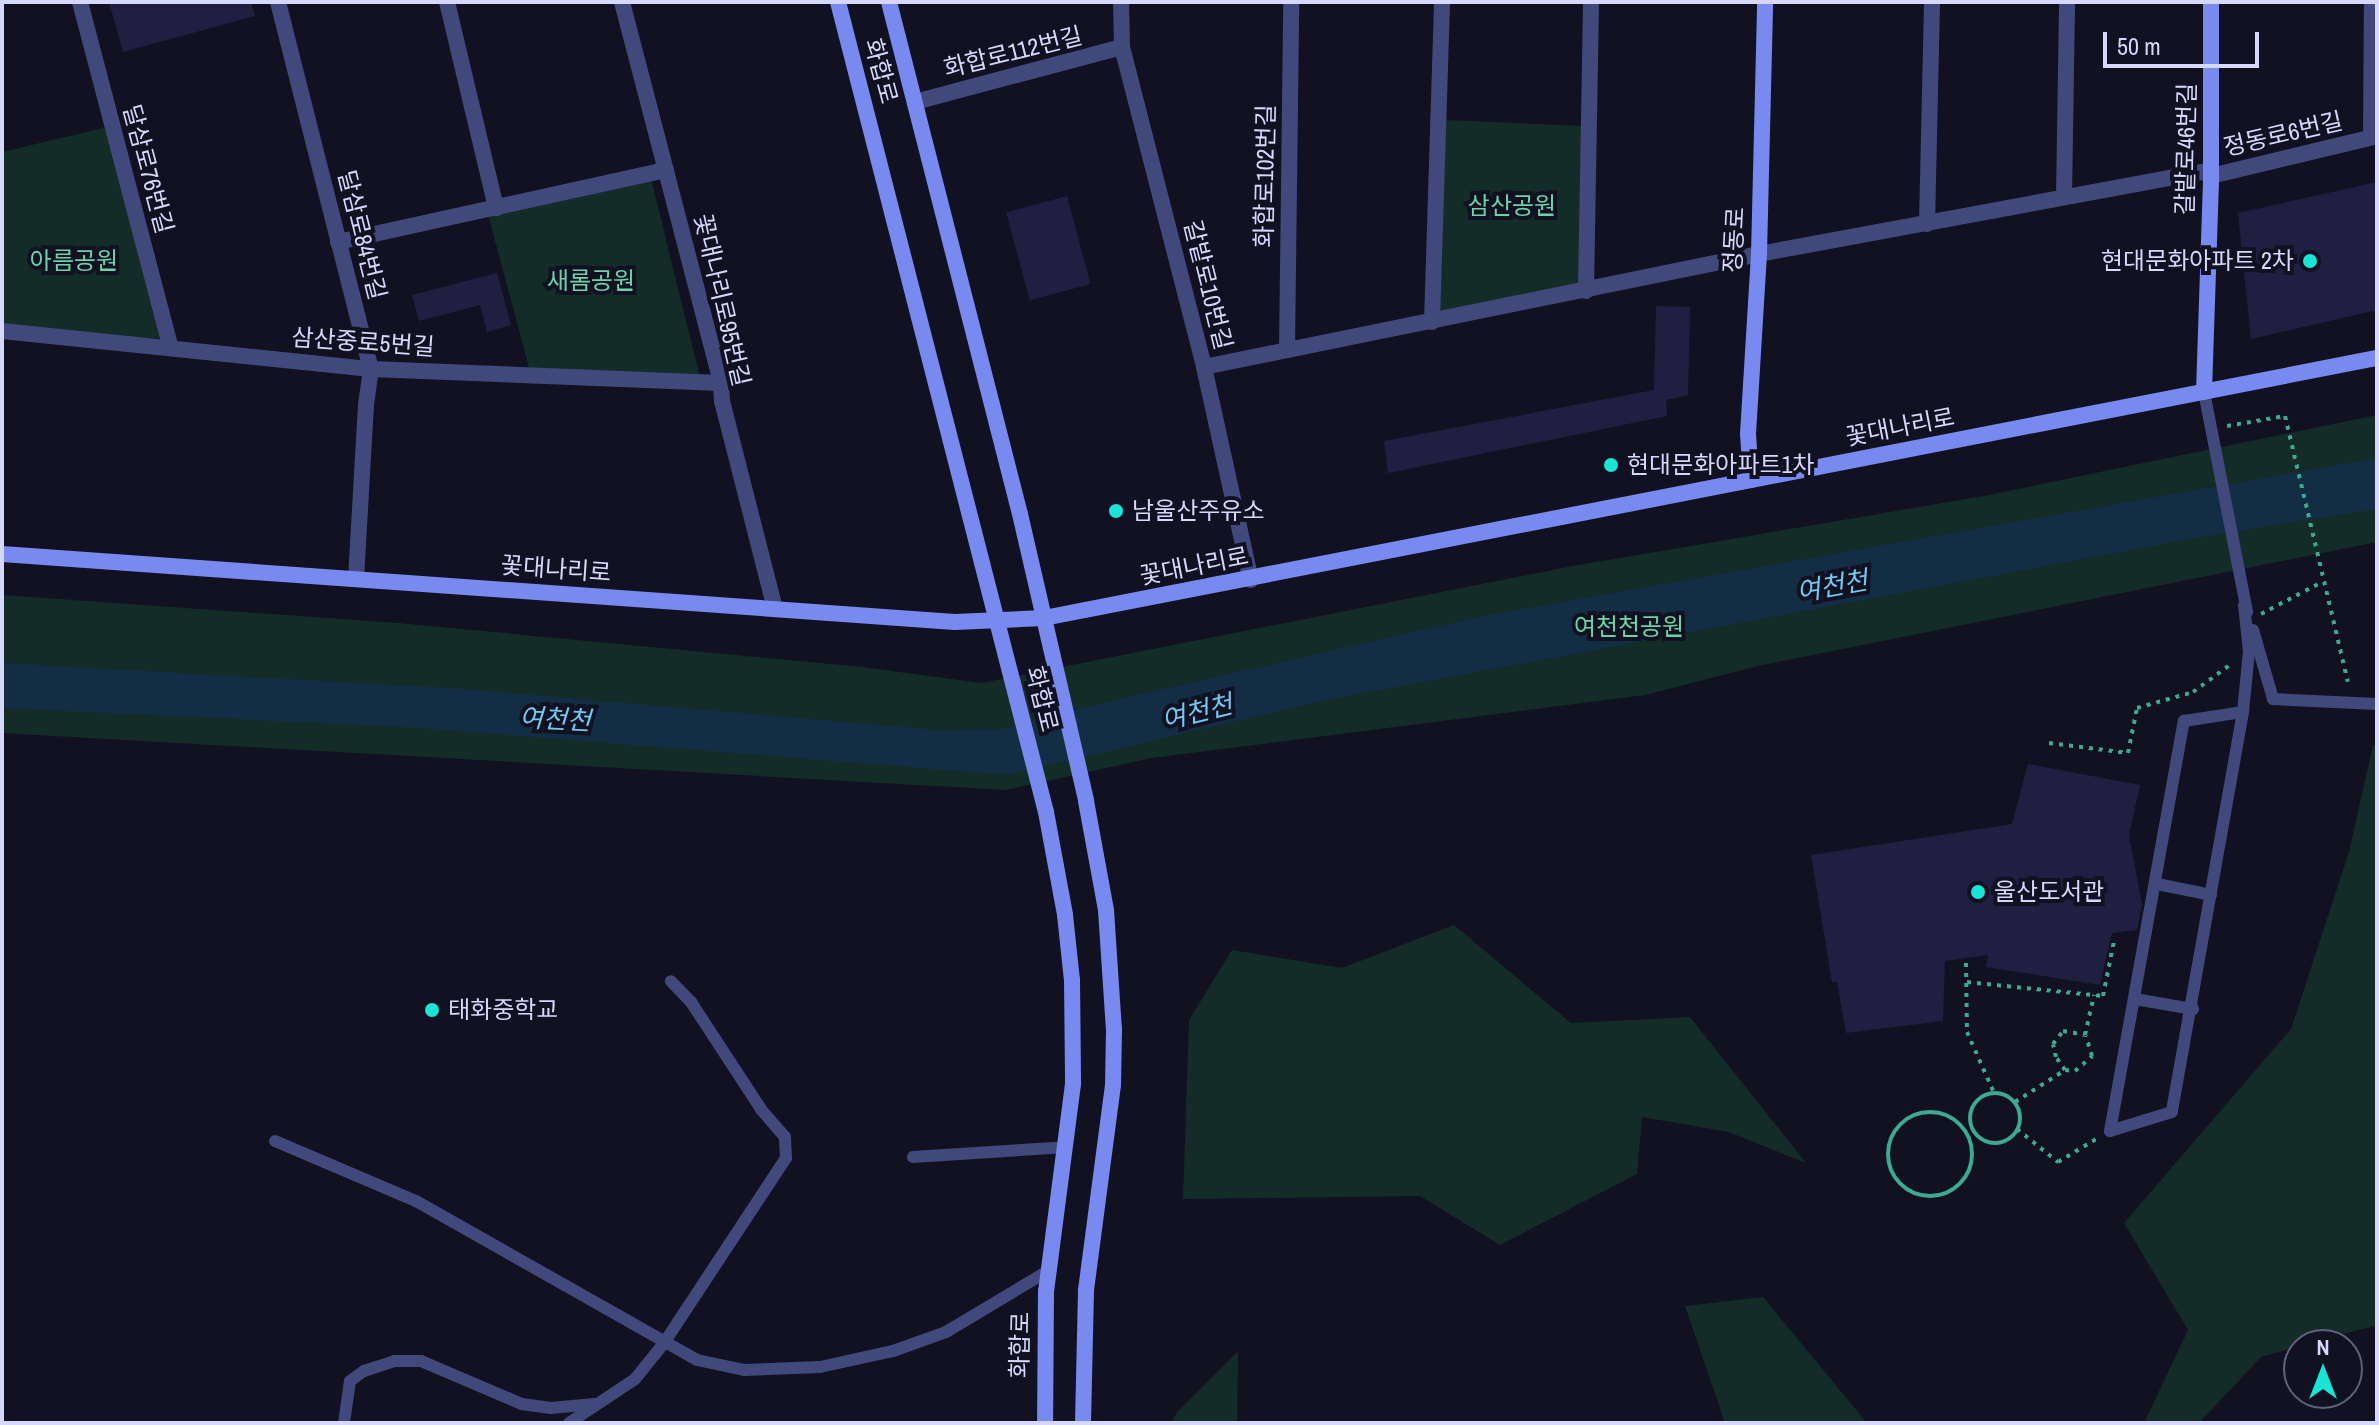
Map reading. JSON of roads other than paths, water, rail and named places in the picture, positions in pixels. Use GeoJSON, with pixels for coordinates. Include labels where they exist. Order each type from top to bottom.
{"type":"FeatureCollection","features":[{"type":"Feature","properties":{"kind":"main road","name":"화합로"},"geometry":{"type":"LineString","coordinates":[[838,2],[1046,812],[1060,877],[1072,980],[1073,1084],[1048,1271],[1043,1348],[1045,1423]]}},
{"type":"Feature","properties":{"kind":"main road","name":"화합로"},"geometry":{"type":"LineString","coordinates":[[889,2],[1044,618],[1086,801],[1106,910],[1114,1029],[1109,1130],[1086,1291],[1083,1423]]}},
{"type":"Feature","properties":{"kind":"main road","name":"정동로"},"geometry":{"type":"LineString","coordinates":[[1751,480],[1748,434],[1759,254],[1765,2]]}},
{"type":"Feature","properties":{"kind":"main road","name":"갈밭로46번길"},"geometry":{"type":"LineString","coordinates":[[2204,392],[2211,176],[2211,2]]}},
{"type":"Feature","properties":{"kind":"main road","name":"꽃대나리로"},"geometry":{"type":"LineString","coordinates":[[2,554],[955,622],[1044,618],[2377,358]]}},
{"type":"Feature","properties":{"kind":"street","name":"달삼로76번길"},"geometry":{"type":"LineString","coordinates":[[80,2],[171,348]]}},
{"type":"Feature","properties":{"kind":"street","name":"달삼로84번길"},"geometry":{"type":"LineString","coordinates":[[278,2],[371,369],[366,405],[356,579]]}},
{"type":"Feature","properties":{"kind":"street"},"geometry":{"type":"LineString","coordinates":[[447,2],[496,208]]}},
{"type":"Feature","properties":{"kind":"street","name":"꽃대나리로95번길"},"geometry":{"type":"LineString","coordinates":[[622,2],[721,383],[722,401],[775,609]]}},
{"type":"Feature","properties":{"kind":"street","name":"갈밭로10번길"},"geometry":{"type":"LineString","coordinates":[[1121,2],[1122,47],[1204,367],[1251,580]]}},
{"type":"Feature","properties":{"kind":"street","name":"화합로102번길"},"geometry":{"type":"LineString","coordinates":[[1287,350],[1291,2]]}},
{"type":"Feature","properties":{"kind":"street"},"geometry":{"type":"LineString","coordinates":[[1432,322],[1442,2]]}},
{"type":"Feature","properties":{"kind":"street"},"geometry":{"type":"LineString","coordinates":[[1586,291],[1591,2]]}},
{"type":"Feature","properties":{"kind":"street"},"geometry":{"type":"LineString","coordinates":[[1927,224],[1932,2]]}},
{"type":"Feature","properties":{"kind":"street"},"geometry":{"type":"LineString","coordinates":[[2064,197],[2067,2]]}},
{"type":"Feature","properties":{"kind":"street","name":"정동로6번길"},"geometry":{"type":"LineString","coordinates":[[1759,254],[2203,172],[2211,176],[2374,137],[2372,2]]}},
{"type":"Feature","properties":{"kind":"street","name":"화합로112번길"},"geometry":{"type":"LineString","coordinates":[[915,102],[1122,47]]}},
{"type":"Feature","properties":{"kind":"street"},"geometry":{"type":"LineString","coordinates":[[338,242],[666,170]]}},
{"type":"Feature","properties":{"kind":"street"},"geometry":{"type":"LineString","coordinates":[[1204,367],[1759,254]]}},
{"type":"Feature","properties":{"kind":"street","name":"삼산중로5번길"},"geometry":{"type":"LineString","coordinates":[[2,331],[371,369],[721,383]]}},
{"type":"Feature","properties":{"kind":"lane"},"geometry":{"type":"LineString","coordinates":[[2204,392],[2243,600],[2249,651],[2243,712],[2193,1009],[2172,1112],[2110,1131],[2184,721],[2243,712]]}},
{"type":"Feature","properties":{"kind":"lane"},"geometry":{"type":"LineString","coordinates":[[2243,600],[2273,699],[2377,704]]}},
{"type":"Feature","properties":{"kind":"lane"},"geometry":{"type":"LineString","coordinates":[[2157,884],[2211,895]]}},
{"type":"Feature","properties":{"kind":"lane"},"geometry":{"type":"LineString","coordinates":[[569,1423],[635,1379],[664,1343],[781,1171],[788,1147],[785,1137],[743,1083],[691,1002],[671,981]]}},
{"type":"Feature","properties":{"kind":"lane"},"geometry":{"type":"LineString","coordinates":[[2135,999],[2193,1009]]}},
{"type":"Feature","properties":{"kind":"lane"},"geometry":{"type":"LineString","coordinates":[[275,1141],[416,1201],[697,1360],[745,1370],[777,1372],[859,1360],[946,1332],[1048,1271]]}},
{"type":"Feature","properties":{"kind":"lane"},"geometry":{"type":"LineString","coordinates":[[913,1157],[1066,1147]]}},
{"type":"Feature","properties":{"kind":"lane"},"geometry":{"type":"LineString","coordinates":[[344,1423],[350,1381],[364,1371],[394,1361],[421,1361],[522,1404],[551,1408],[595,1403]]}},
{"type":"Feature","properties":{"kind":"water","name":"여천천"},"geometry":{"type":"Polygon","coordinates":[[[2377,458],[2377,509],[2212,535],[1321,701],[1008,775],[421,728],[2,708],[2,663],[465,689],[937,730],[1004,729],[1115,700],[1488,615],[2377,458]]]}},
{"type":"Feature","properties":{"kind":"place","name":"현대문화아파트 2차"},"geometry":{"type":"Point","coordinates":[2310,261]}},
{"type":"Feature","properties":{"kind":"place","name":"현대문화아파트1차"},"geometry":{"type":"Point","coordinates":[1611,465]}},
{"type":"Feature","properties":{"kind":"place","name":"남울산주유소"},"geometry":{"type":"Point","coordinates":[1116,511]}},
{"type":"Feature","properties":{"kind":"place","name":"울산도서관"},"geometry":{"type":"Point","coordinates":[1978,892]}},
{"type":"Feature","properties":{"kind":"place","name":"태화중학교"},"geometry":{"type":"Point","coordinates":[432,1010]}},
{"type":"Feature","properties":{"kind":"park label","name":"삼산공원"},"geometry":{"type":"Point","coordinates":[1512,206]}},
{"type":"Feature","properties":{"kind":"park label","name":"아름공원"},"geometry":{"type":"Point","coordinates":[74,261]}},
{"type":"Feature","properties":{"kind":"park label","name":"새롬공원"},"geometry":{"type":"Point","coordinates":[591,281]}},
{"type":"Feature","properties":{"kind":"park label","name":"여천천공원"},"geometry":{"type":"Point","coordinates":[1629,627]}}]}
